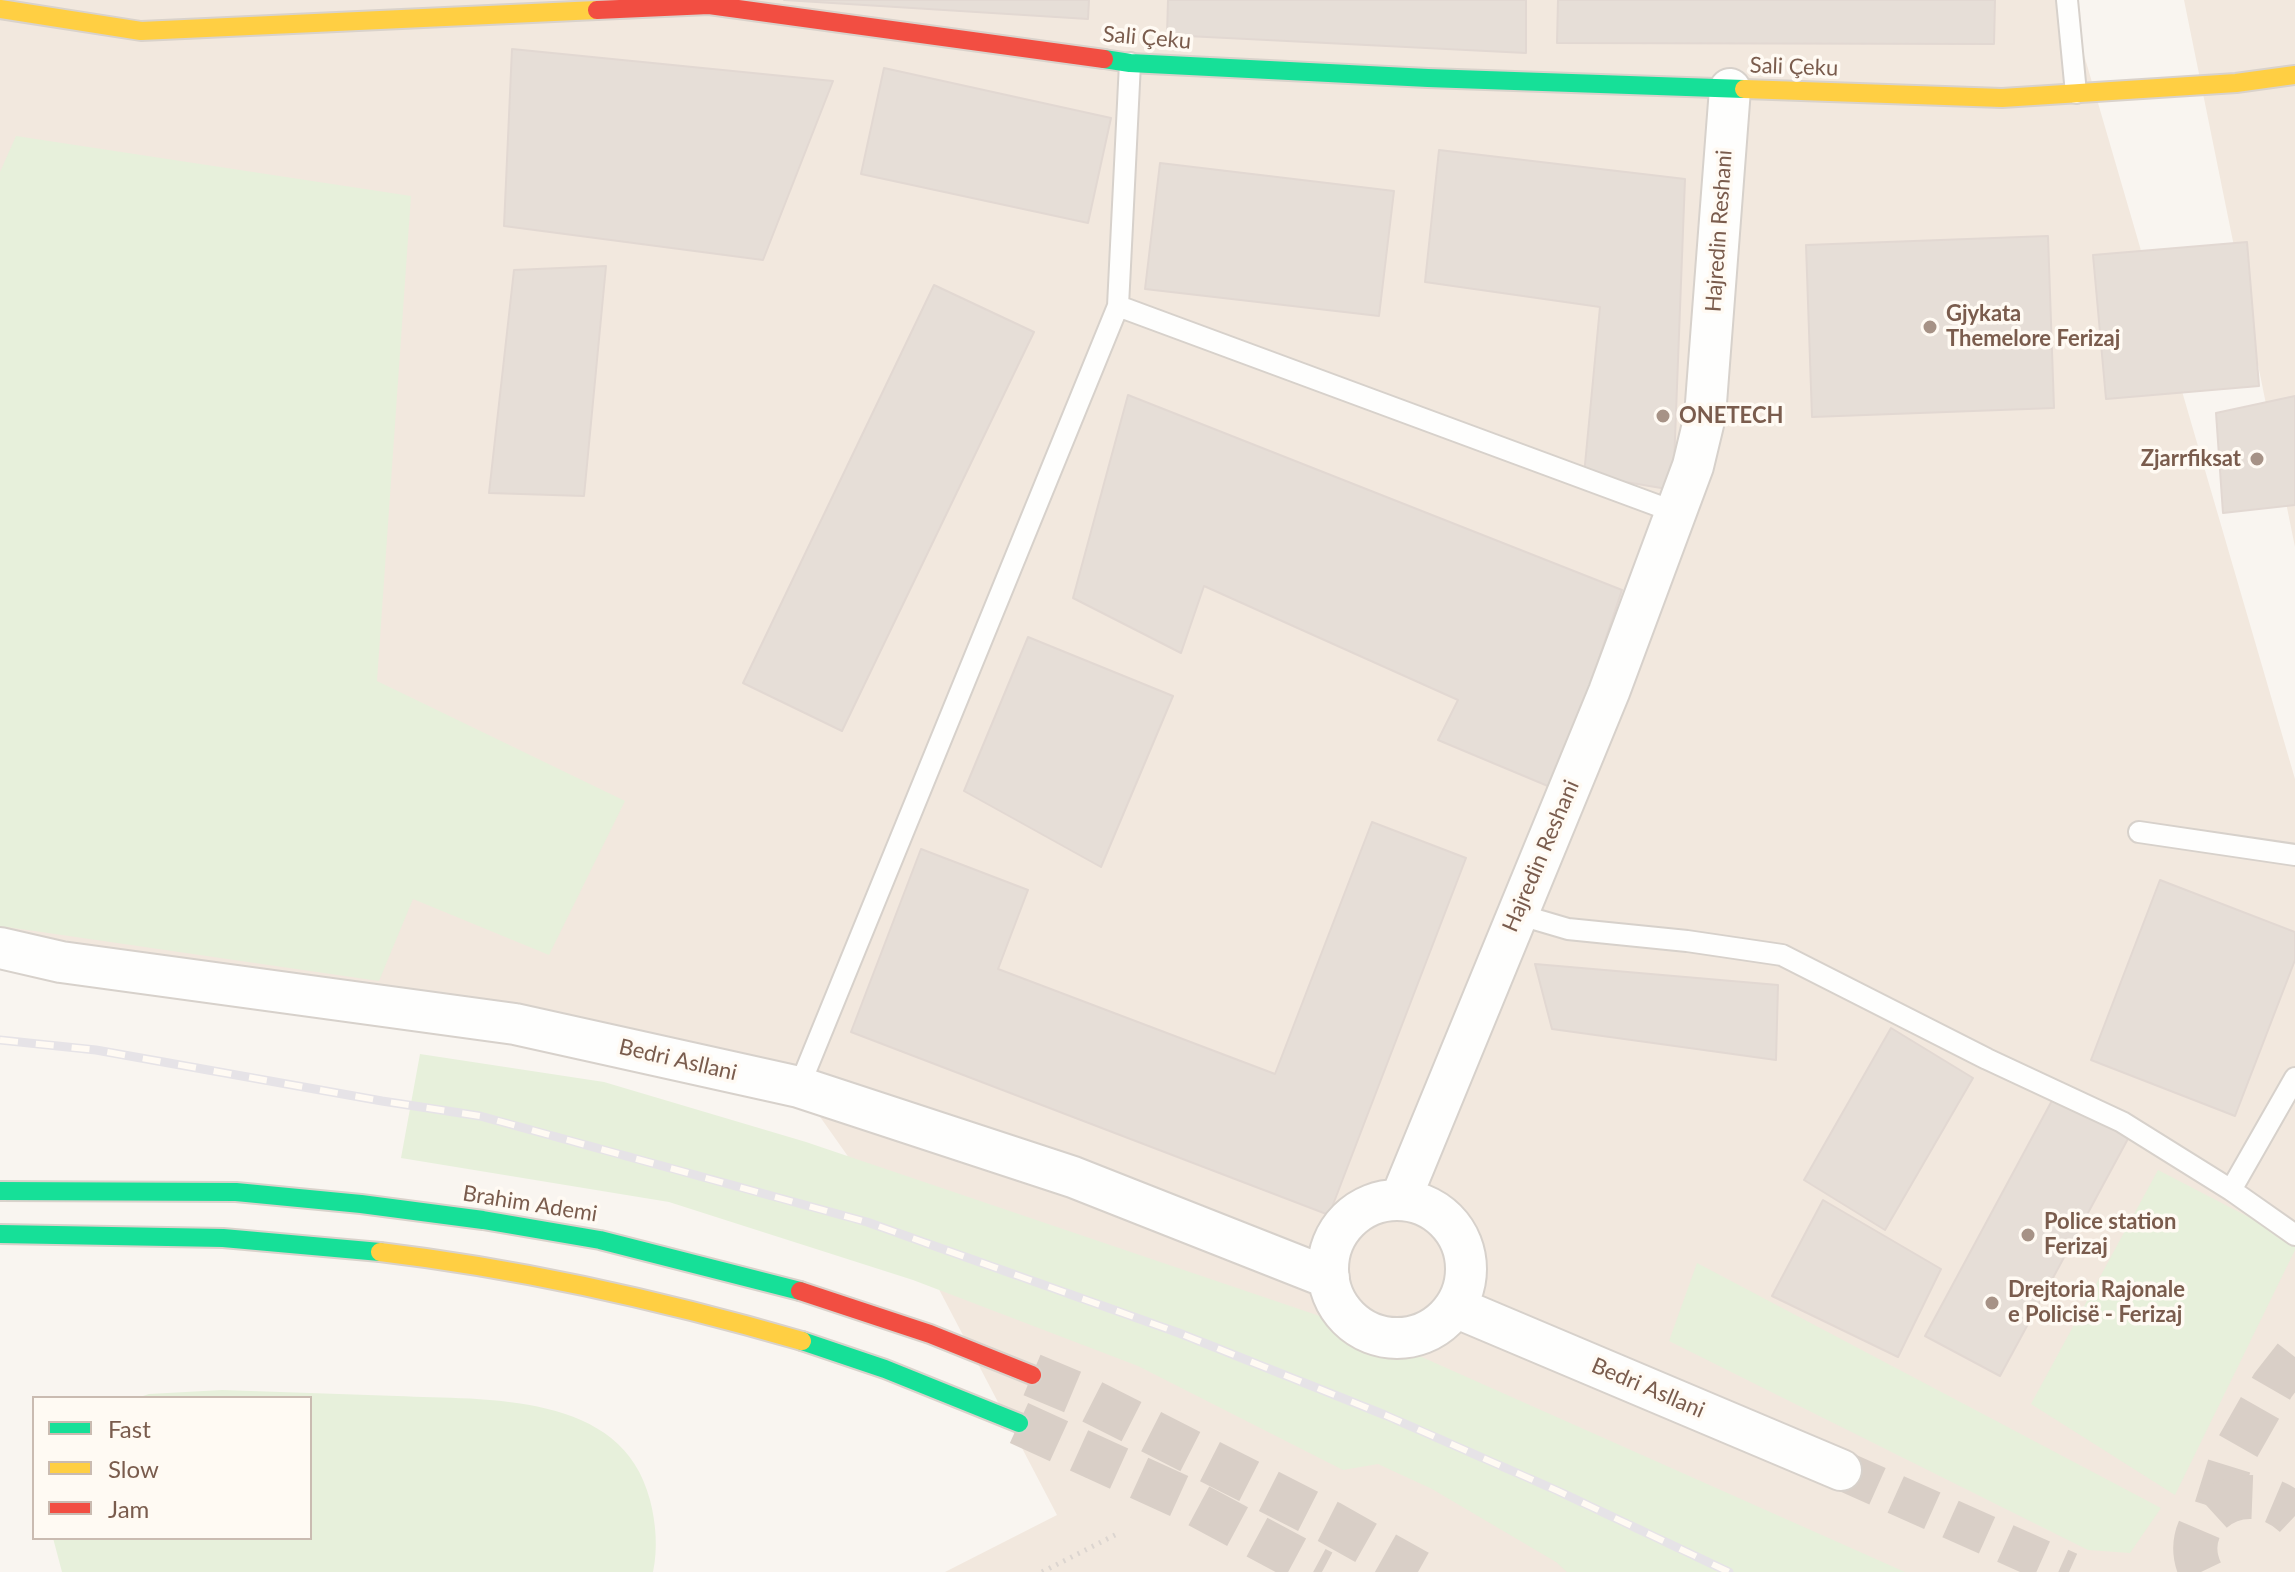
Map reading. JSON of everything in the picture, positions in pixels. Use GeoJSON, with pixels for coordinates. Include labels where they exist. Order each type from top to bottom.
{"type":"FeatureCollection","features":[{"type":"Feature","properties":{"kind":"street","name":"Sali Çeku"},"geometry":{"type":"LineString","coordinates":[[0,9],[141,31],[709,3],[1130,63],[1428,78],[2002,98],[2236,83],[2295,75]]}},
{"type":"Feature","properties":{"kind":"street","name":"Hajredin Reshani"},"geometry":{"type":"LineString","coordinates":[[1401,1198],[1609,692],[1693,466],[1705,416],[1730,89]]}},
{"type":"Feature","properties":{"kind":"street","name":"Bedri Asllani"},"geometry":{"type":"LineString","coordinates":[[0,948],[61,962],[515,1024],[799,1087],[1073,1177],[1329,1278]]}},
{"type":"Feature","properties":{"kind":"street","name":"Brahim Ademi"},"geometry":{"type":"LineString","coordinates":[[0,1191],[236,1192],[437,1214],[600,1240],[822,1297],[930,1334],[1032,1375]]}},
{"type":"Feature","properties":{"kind":"street"},"geometry":{"type":"LineString","coordinates":[[1401,1198],[1423,1205],[1443,1217],[1459,1237],[1466,1272],[1465,1284],[1455,1307],[1438,1324],[1417,1335],[1393,1338],[1370,1332],[1350,1319],[1336,1301],[1329,1278],[1330,1255],[1339,1233],[1354,1215],[1375,1204],[1401,1198]]}},
{"type":"Feature","properties":{"kind":"street"},"geometry":{"type":"LineString","coordinates":[[0,1234],[145,1235],[256,1241],[371,1252],[501,1272],[710,1316],[804,1342],[910,1378],[1019,1423]]}},
{"type":"Feature","properties":{"kind":"street","name":"Bedri Asllani"},"geometry":{"type":"LineString","coordinates":[[1455,1307],[1841,1470]]}},
{"type":"Feature","properties":{"kind":"lane"},"geometry":{"type":"LineString","coordinates":[[2067,0],[2076,93]]}},
{"type":"Feature","properties":{"kind":"lane"},"geometry":{"type":"LineString","coordinates":[[799,1087],[1118,306],[1130,63]]}},
{"type":"Feature","properties":{"kind":"lane"},"geometry":{"type":"LineString","coordinates":[[1118,306],[1675,512]]}},
{"type":"Feature","properties":{"kind":"lane"},"geometry":{"type":"LineString","coordinates":[[2139,832],[2295,855]]}},
{"type":"Feature","properties":{"kind":"lane"},"geometry":{"type":"LineString","coordinates":[[1517,914],[1568,929],[1687,941],[1782,955],[1987,1059],[2122,1122],[2231,1190],[2295,1235]]}},
{"type":"Feature","properties":{"kind":"lane"},"geometry":{"type":"LineString","coordinates":[[2231,1190],[2295,1078]]}},
{"type":"Feature","properties":{"kind":"path"},"geometry":{"type":"LineString","coordinates":[[1042,1572],[1117,1534]]}},
{"type":"Feature","properties":{"kind":"shaded area"},"geometry":{"type":"Polygon","coordinates":[[[0,0],[2068,0],[2295,779],[2295,1572],[945,1572],[1057,1515],[931,1274],[799,1087],[0,937],[0,0]]]}},
{"type":"Feature","properties":{"kind":"shaded area"},"geometry":{"type":"Polygon","coordinates":[[[2184,0],[2295,0],[2295,547],[2184,0]]]}},
{"type":"Feature","properties":{"kind":"green space"},"geometry":{"type":"Polygon","coordinates":[[[16,136],[411,196],[377,681],[625,801],[549,955],[413,899],[379,981],[0,926],[0,172],[16,136]]]}},
{"type":"Feature","properties":{"kind":"green space"},"geometry":{"type":"Polygon","coordinates":[[[420,1054],[604,1082],[806,1142],[1361,1330],[1905,1572],[1567,1572],[1556,1562],[1432,1489],[1378,1464],[1343,1470],[1138,1366],[913,1280],[669,1202],[401,1158],[420,1054]]]}},
{"type":"Feature","properties":{"kind":"green space"},"geometry":{"type":"Polygon","coordinates":[[[2158,1170],[2295,1241],[2295,1250],[2175,1495],[2031,1404],[2158,1170]]]}},
{"type":"Feature","properties":{"kind":"green space"},"geometry":{"type":"Polygon","coordinates":[[[1697,1263],[2161,1508],[2130,1553],[2088,1550],[1669,1341],[1697,1263]]]}},
{"type":"Feature","properties":{"kind":"green space"},"geometry":{"type":"Polygon","coordinates":[[[222,1390],[470,1399],[547,1409],[582,1420],[612,1438],[635,1464],[654,1518],[656,1545],[653,1572],[62,1572],[54,1540],[312,1540],[312,1396],[143,1396],[222,1390]]]}},
{"type":"Feature","properties":{"kind":"building"},"geometry":{"type":"Polygon","coordinates":[[[784,0],[1089,0],[1088,19],[784,0]]]}},
{"type":"Feature","properties":{"kind":"building"},"geometry":{"type":"Polygon","coordinates":[[[1168,0],[1526,0],[1526,53],[1167,35],[1168,0]]]}},
{"type":"Feature","properties":{"kind":"building"},"geometry":{"type":"Polygon","coordinates":[[[1558,0],[1995,0],[1994,44],[1557,43],[1558,0]]]}},
{"type":"Feature","properties":{"kind":"building"},"geometry":{"type":"Polygon","coordinates":[[[512,49],[833,81],[763,260],[504,226],[512,49]]]}},
{"type":"Feature","properties":{"kind":"building"},"geometry":{"type":"Polygon","coordinates":[[[884,68],[1111,118],[1088,223],[861,174],[884,68]]]}},
{"type":"Feature","properties":{"kind":"building"},"geometry":{"type":"Polygon","coordinates":[[[1439,150],[1685,179],[1673,490],[1584,475],[1600,307],[1425,282],[1439,150]]]}},
{"type":"Feature","properties":{"kind":"building"},"geometry":{"type":"Polygon","coordinates":[[[1160,163],[1394,191],[1379,316],[1145,289],[1160,163]]]}},
{"type":"Feature","properties":{"kind":"building","name":"Gjykata Themelore Ferizaj"},"geometry":{"type":"Polygon","coordinates":[[[2048,236],[2054,408],[1812,417],[1806,245],[2048,236]]]}},
{"type":"Feature","properties":{"kind":"building"},"geometry":{"type":"Polygon","coordinates":[[[2247,242],[2259,386],[2106,399],[2093,255],[2247,242]]]}},
{"type":"Feature","properties":{"kind":"building"},"geometry":{"type":"Polygon","coordinates":[[[606,266],[584,496],[489,493],[514,270],[606,266]]]}},
{"type":"Feature","properties":{"kind":"building"},"geometry":{"type":"Polygon","coordinates":[[[934,285],[1034,332],[842,731],[743,683],[934,285]]]}},
{"type":"Feature","properties":{"kind":"building"},"geometry":{"type":"Polygon","coordinates":[[[1128,395],[1622,590],[1555,789],[1438,740],[1458,700],[1204,586],[1181,653],[1073,598],[1128,395]]]}},
{"type":"Feature","properties":{"kind":"building","name":"Zjarrfiksat"},"geometry":{"type":"Polygon","coordinates":[[[2295,396],[2295,505],[2223,513],[2216,413],[2295,396]]]}},
{"type":"Feature","properties":{"kind":"building"},"geometry":{"type":"Polygon","coordinates":[[[1028,637],[1173,696],[1101,867],[964,791],[1028,637]]]}},
{"type":"Feature","properties":{"kind":"building"},"geometry":{"type":"Polygon","coordinates":[[[1372,822],[1466,858],[1329,1215],[851,1032],[921,849],[1028,890],[998,969],[1275,1074],[1372,822]]]}},
{"type":"Feature","properties":{"kind":"building"},"geometry":{"type":"Polygon","coordinates":[[[2160,880],[2295,932],[2295,960],[2235,1116],[2091,1060],[2160,880]]]}},
{"type":"Feature","properties":{"kind":"building"},"geometry":{"type":"Polygon","coordinates":[[[1535,964],[1778,985],[1776,1060],[1552,1029],[1535,964]]]}},
{"type":"Feature","properties":{"kind":"building"},"geometry":{"type":"Polygon","coordinates":[[[1891,1028],[1973,1078],[1885,1230],[1804,1180],[1891,1028]]]}},
{"type":"Feature","properties":{"kind":"building","name":"Police station Ferizaj"},"geometry":{"type":"Polygon","coordinates":[[[2055,1095],[2130,1135],[2000,1376],[1925,1336],[2055,1095]]]}},
{"type":"Feature","properties":{"kind":"building"},"geometry":{"type":"Polygon","coordinates":[[[1823,1200],[1941,1269],[1898,1357],[1772,1296],[1823,1200]]]}},
{"type":"Feature","properties":{"kind":"tunnel"},"geometry":{"type":"LineString","coordinates":[[2216,1508],[2232,1457],[2273,1385],[2295,1357]]}},
{"type":"Feature","properties":{"kind":"tunnel"},"geometry":{"type":"LineString","coordinates":[[1032,1375],[1075,1393],[1329,1522],[1418,1572]]}},
{"type":"Feature","properties":{"kind":"tunnel"},"geometry":{"type":"LineString","coordinates":[[1019,1423],[1188,1500],[1322,1572]]}},
{"type":"Feature","properties":{"kind":"tunnel"},"geometry":{"type":"LineString","coordinates":[[1841,1470],[2069,1572]]}},
{"type":"Feature","properties":{"kind":"tunnel"},"geometry":{"type":"LineString","coordinates":[[2201,1572],[2196,1552],[2198,1533],[2206,1518],[2220,1506],[2236,1499],[2256,1497],[2276,1503],[2295,1516]]}},
{"type":"Feature","properties":{"kind":"tunnel"},"geometry":{"type":"LineString","coordinates":[[2294,1515],[2295,1506]]}},
{"type":"Feature","properties":{"kind":"railway"},"geometry":{"type":"LineString","coordinates":[[0,1040],[96,1050],[480,1116],[867,1222],[1179,1333],[1385,1415],[1558,1491],[1729,1572]]}},
{"type":"Feature","properties":{"kind":"traffic: fast"},"geometry":{"type":"LineString","coordinates":[[1104,59],[1130,63],[1428,78],[1744,89]]}},
{"type":"Feature","properties":{"kind":"traffic: fast"},"geometry":{"type":"LineString","coordinates":[[0,1191],[236,1192],[361,1204],[600,1240],[800,1291]]}},
{"type":"Feature","properties":{"kind":"traffic: fast"},"geometry":{"type":"LineString","coordinates":[[0,1234],[223,1238],[380,1252]]}},
{"type":"Feature","properties":{"kind":"traffic: fast"},"geometry":{"type":"LineString","coordinates":[[802,1341],[885,1369],[1019,1423]]}},
{"type":"Feature","properties":{"kind":"traffic: slow"},"geometry":{"type":"LineString","coordinates":[[0,9],[141,31],[597,10]]}},
{"type":"Feature","properties":{"kind":"traffic: slow"},"geometry":{"type":"LineString","coordinates":[[1744,89],[2002,98],[2236,83],[2295,75]]}},
{"type":"Feature","properties":{"kind":"traffic: slow"},"geometry":{"type":"LineString","coordinates":[[380,1252],[487,1267],[593,1288],[802,1341]]}},
{"type":"Feature","properties":{"kind":"traffic: jam"},"geometry":{"type":"LineString","coordinates":[[597,10],[709,5],[1104,59]]}},
{"type":"Feature","properties":{"kind":"traffic: jam"},"geometry":{"type":"LineString","coordinates":[[800,1291],[930,1334],[1032,1375]]}},
{"type":"Feature","properties":{"kind":"place","name":"Gjykata Themelore Ferizaj"},"geometry":{"type":"Point","coordinates":[1930,327]}},
{"type":"Feature","properties":{"kind":"place","name":"ONETECH"},"geometry":{"type":"Point","coordinates":[1663,416]}},
{"type":"Feature","properties":{"kind":"place","name":"Zjarrfiksat"},"geometry":{"type":"Point","coordinates":[2257,459]}},
{"type":"Feature","properties":{"kind":"place","name":"Police station Ferizaj"},"geometry":{"type":"Point","coordinates":[2028,1235]}},
{"type":"Feature","properties":{"kind":"place","name":"Drejtoria Rajonale e Policisë - Ferizaj"},"geometry":{"type":"Point","coordinates":[1992,1303]}}]}
